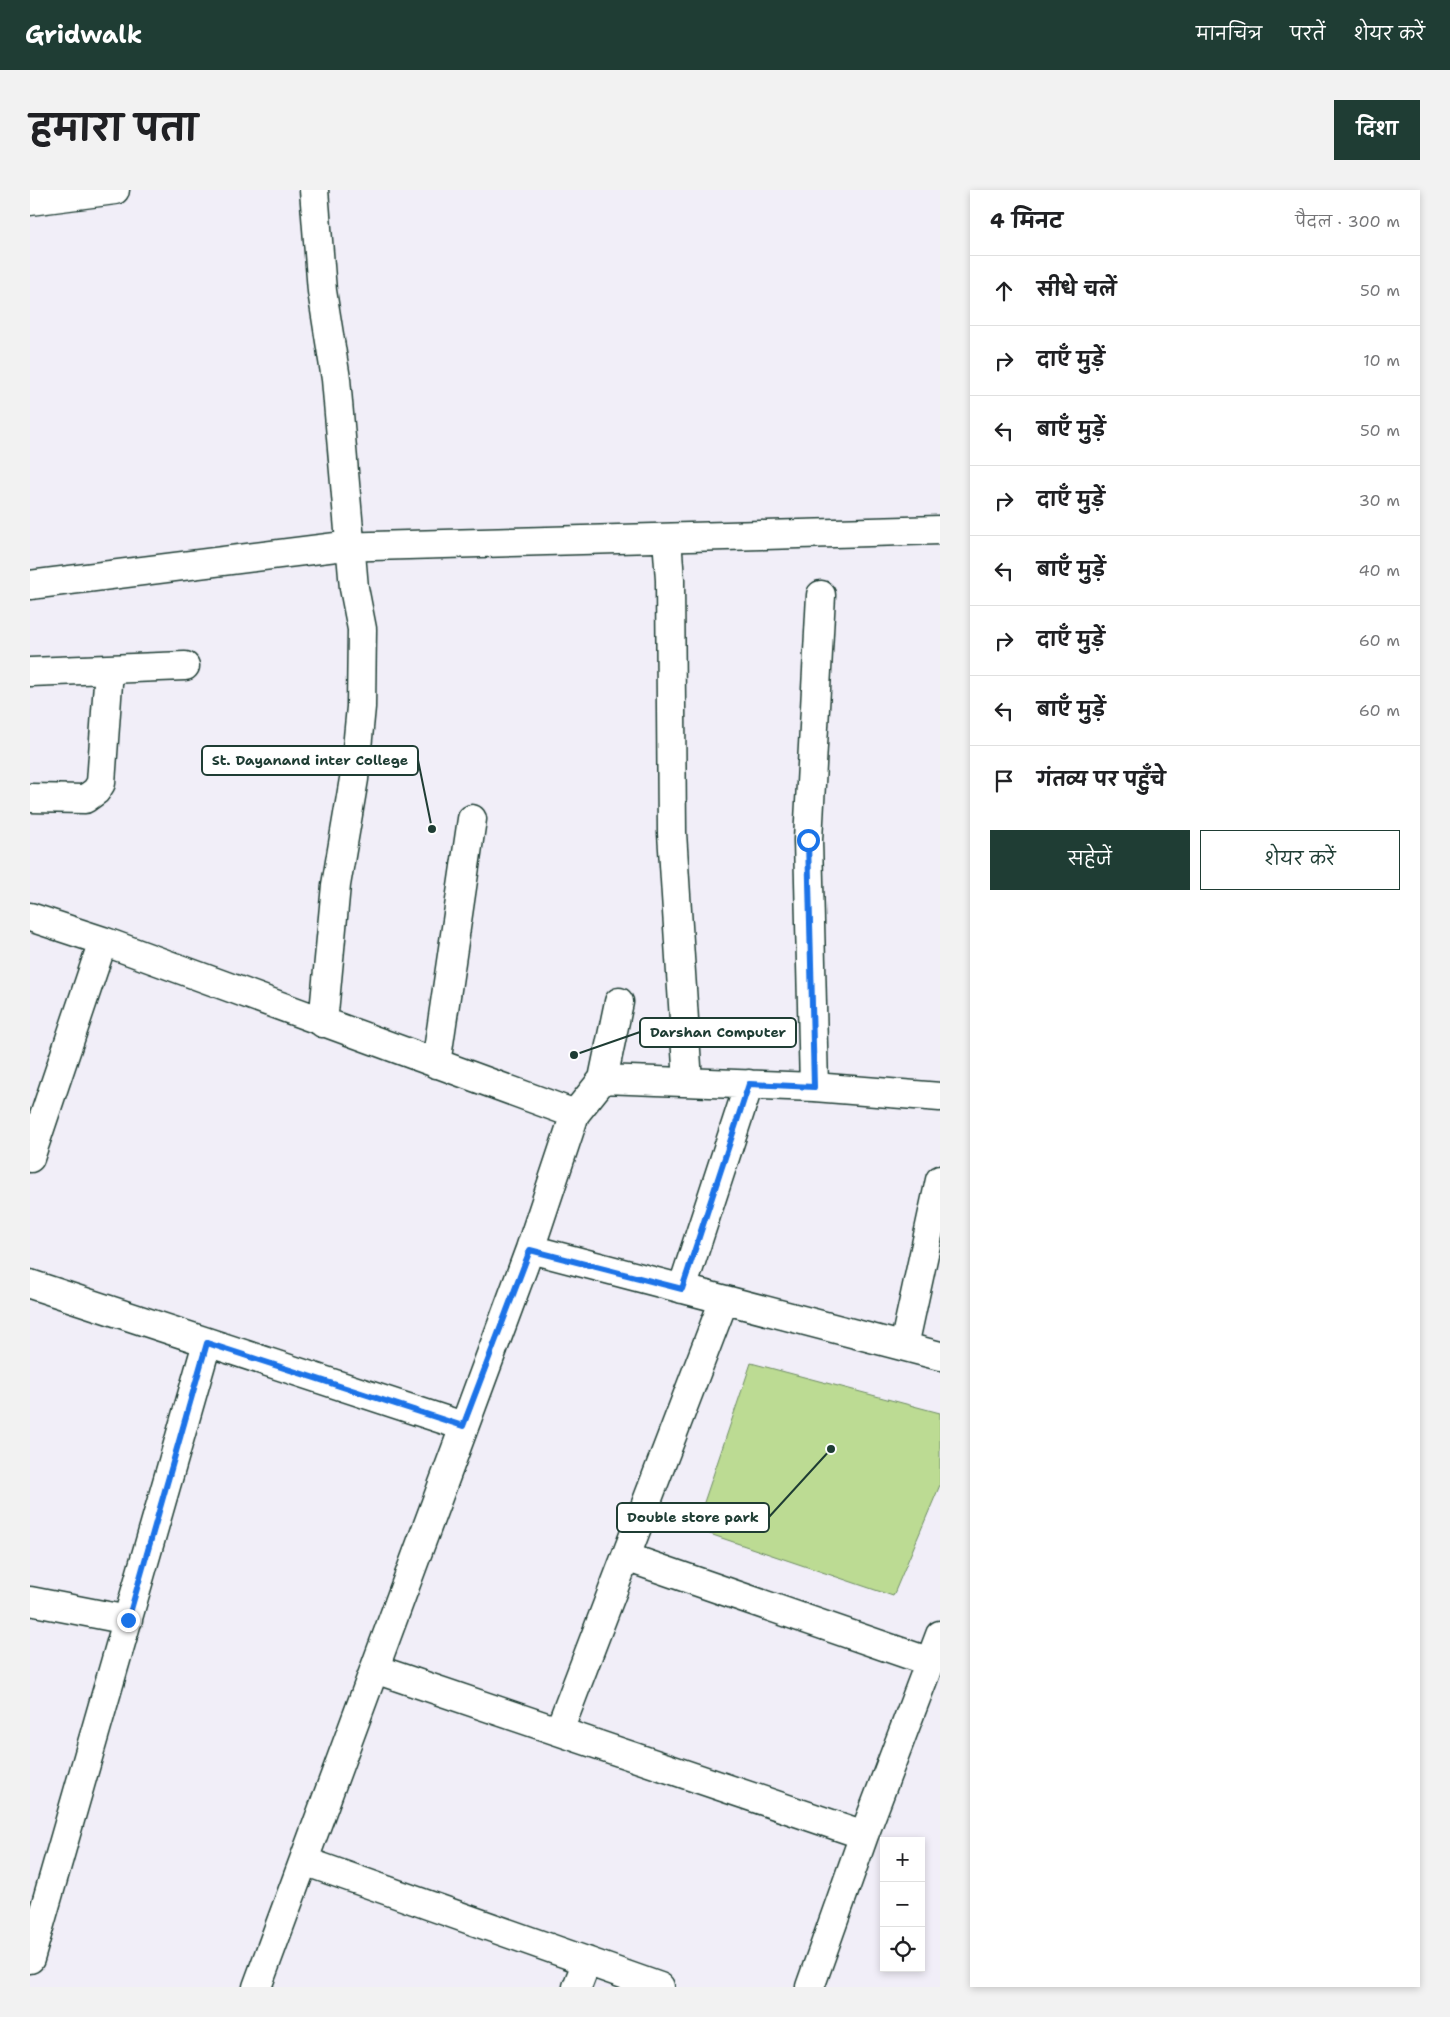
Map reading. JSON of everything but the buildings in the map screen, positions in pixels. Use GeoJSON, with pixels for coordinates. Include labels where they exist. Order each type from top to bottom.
{"type":"FeatureCollection","features":[{"type":"Feature","properties":{"kind":"street"},"geometry":{"type":"LineString","coordinates":[[30,201],[115,190]]}},
{"type":"Feature","properties":{"kind":"street"},"geometry":{"type":"LineString","coordinates":[[314,190],[322,291],[336,379],[354,588],[362,629],[362,707],[354,779],[336,885],[323,1023]]}},
{"type":"Feature","properties":{"kind":"street"},"geometry":{"type":"LineString","coordinates":[[30,585],[350,546],[940,530]]}},
{"type":"Feature","properties":{"kind":"street"},"geometry":{"type":"LineString","coordinates":[[667,538],[670,580],[672,833],[688,1082]]}},
{"type":"Feature","properties":{"kind":"street"},"geometry":{"type":"LineString","coordinates":[[814,1087],[808,840],[822,594]]}},
{"type":"Feature","properties":{"kind":"street"},"geometry":{"type":"LineString","coordinates":[[30,672],[185,666]]}},
{"type":"Feature","properties":{"kind":"street"},"geometry":{"type":"LineString","coordinates":[[30,798],[85,799],[96,791],[101,783],[109,669]]}},
{"type":"Feature","properties":{"kind":"street"},"geometry":{"type":"LineString","coordinates":[[436,1064],[472,819]]}},
{"type":"Feature","properties":{"kind":"street"},"geometry":{"type":"LineString","coordinates":[[30,917],[103,941],[575,1114]]}},
{"type":"Feature","properties":{"kind":"street"},"geometry":{"type":"LineString","coordinates":[[30,1158],[103,941]]}},
{"type":"Feature","properties":{"kind":"street"},"geometry":{"type":"LineString","coordinates":[[257,1987],[463,1426],[530,1250],[575,1114],[603,1079],[619,1002]]}},
{"type":"Feature","properties":{"kind":"street"},"geometry":{"type":"LineString","coordinates":[[603,1079],[814,1087],[940,1097]]}},
{"type":"Feature","properties":{"kind":"street"},"geometry":{"type":"LineString","coordinates":[[682,1289],[749,1084]]}},
{"type":"Feature","properties":{"kind":"street"},"geometry":{"type":"LineString","coordinates":[[904,1346],[940,1180]]}},
{"type":"Feature","properties":{"kind":"street"},"geometry":{"type":"LineString","coordinates":[[530,1250],[940,1356]]}},
{"type":"Feature","properties":{"kind":"street"},"geometry":{"type":"LineString","coordinates":[[30,1284],[463,1426]]}},
{"type":"Feature","properties":{"kind":"street"},"geometry":{"type":"LineString","coordinates":[[559,1731],[724,1300]]}},
{"type":"Feature","properties":{"kind":"street"},"geometry":{"type":"LineString","coordinates":[[30,1959],[207,1343]]}},
{"type":"Feature","properties":{"kind":"street"},"geometry":{"type":"LineString","coordinates":[[626,1557],[930,1662]]}},
{"type":"Feature","properties":{"kind":"street"},"geometry":{"type":"LineString","coordinates":[[30,1602],[128,1620]]}},
{"type":"Feature","properties":{"kind":"street"},"geometry":{"type":"LineString","coordinates":[[810,1987],[864,1835],[940,1635]]}},
{"type":"Feature","properties":{"kind":"street"},"geometry":{"type":"LineString","coordinates":[[375,1669],[864,1835]]}},
{"type":"Feature","properties":{"kind":"street"},"geometry":{"type":"LineString","coordinates":[[304,1861],[660,1987]]}},
{"type":"Feature","properties":{"kind":"street"},"geometry":{"type":"LineString","coordinates":[[577,1987],[587,1961]]}},
{"type":"Feature","properties":{"kind":"green space"},"geometry":{"type":"Polygon","coordinates":[[[751,1363],[940,1413],[940,1485],[893,1596],[695,1529],[751,1363]]]}},
{"type":"Feature","properties":{"kind":"place","name":"St. Dayanand inter College"},"geometry":{"type":"Point","coordinates":[432,829]}},
{"type":"Feature","properties":{"kind":"place","name":"Darshan Computer"},"geometry":{"type":"Point","coordinates":[574,1055]}},
{"type":"Feature","properties":{"kind":"place","name":"Double store park"},"geometry":{"type":"Point","coordinates":[831,1449]}},
{"type":"Feature","properties":{"kind":"route"},"geometry":{"type":"LineString","coordinates":[[128,1620],[207,1343],[463,1426],[530,1250],[682,1289],[749,1084],[814,1087],[808,840]]}}]}
